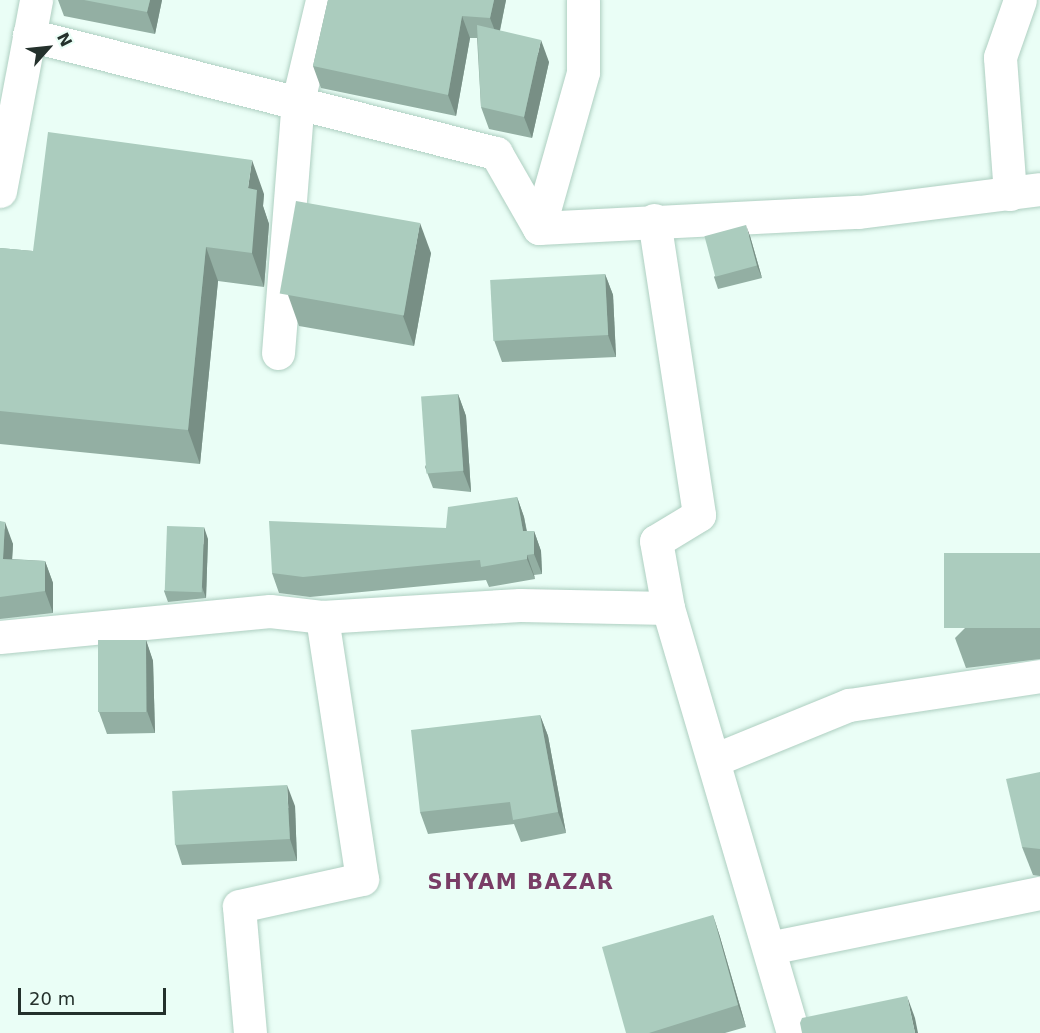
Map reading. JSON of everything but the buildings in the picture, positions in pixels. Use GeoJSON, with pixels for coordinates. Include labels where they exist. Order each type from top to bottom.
{"type":"FeatureCollection","features":[{"type":"Feature","properties":{"kind":"street"},"geometry":{"type":"LineString","coordinates":[[0,192],[7,100],[29,35],[36,0]]}},
{"type":"Feature","properties":{"kind":"street"},"geometry":{"type":"LineString","coordinates":[[278,352],[298,101],[322,0]]}},
{"type":"Feature","properties":{"kind":"street"},"geometry":{"type":"LineString","coordinates":[[539,228],[583,72],[583,0]]}},
{"type":"Feature","properties":{"kind":"street"},"geometry":{"type":"LineString","coordinates":[[539,228],[654,220],[860,212],[1025,192],[1000,57],[1020,0]]}},
{"type":"Feature","properties":{"kind":"street"},"geometry":{"type":"LineString","coordinates":[[29,35],[298,101],[496,153],[539,228]]}},
{"type":"Feature","properties":{"kind":"street"},"geometry":{"type":"LineString","coordinates":[[654,220],[699,515],[656,540],[668,608],[793,1033]]}},
{"type":"Feature","properties":{"kind":"street"},"geometry":{"type":"LineString","coordinates":[[0,637],[270,611],[322,617],[520,605],[668,608]]}},
{"type":"Feature","properties":{"kind":"street"},"geometry":{"type":"LineString","coordinates":[[250,1033],[239,906],[362,879],[322,617]]}},
{"type":"Feature","properties":{"kind":"street"},"geometry":{"type":"LineString","coordinates":[[714,760],[849,705],[1040,676]]}},
{"type":"Feature","properties":{"kind":"street"},"geometry":{"type":"LineString","coordinates":[[769,948],[1040,893]]}},
{"type":"Feature","properties":{"kind":"district","name":"SHYAM BAZAR"},"geometry":{"type":"Point","coordinates":[521,882]}}]}
